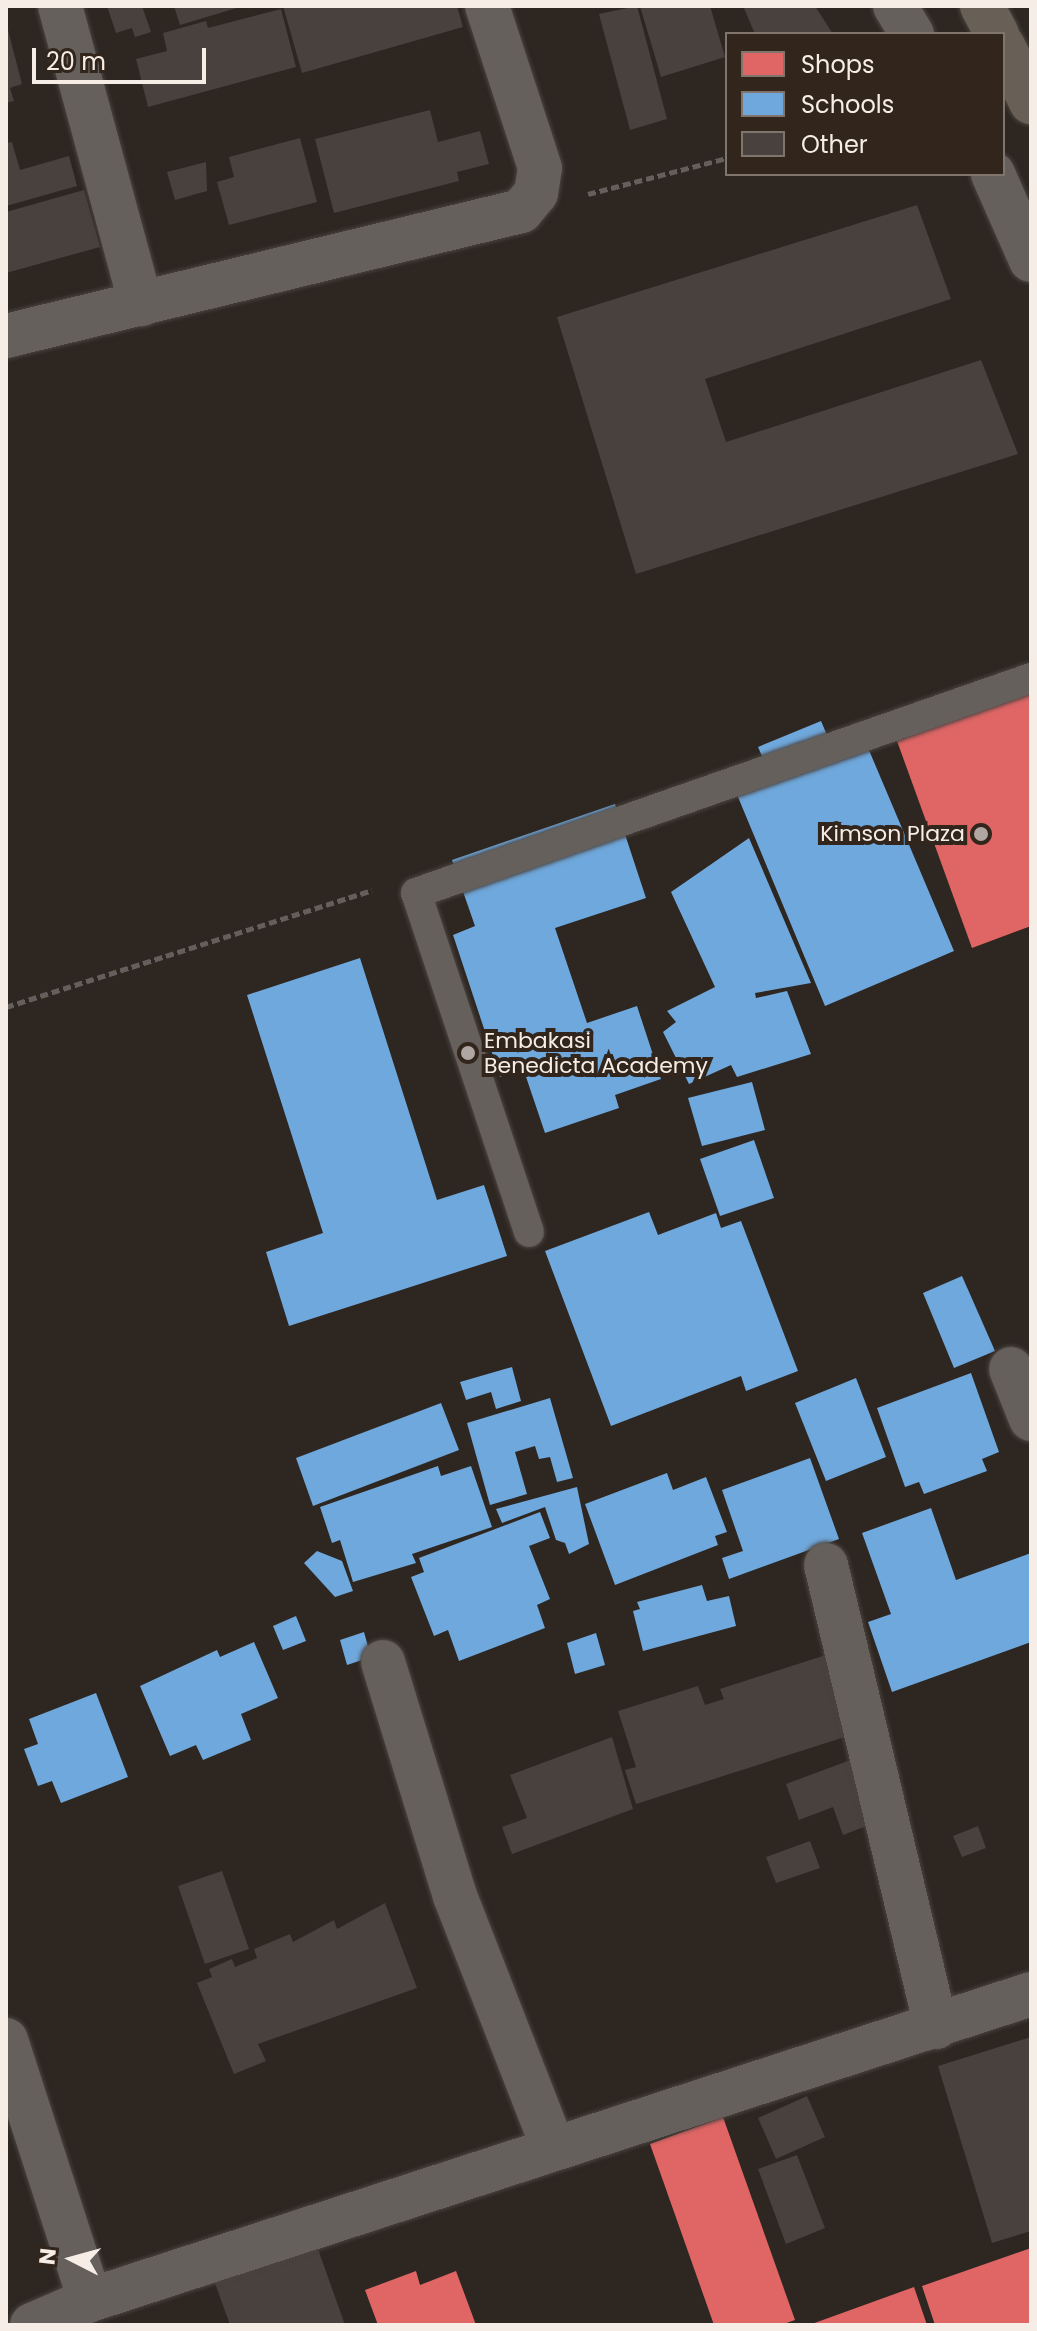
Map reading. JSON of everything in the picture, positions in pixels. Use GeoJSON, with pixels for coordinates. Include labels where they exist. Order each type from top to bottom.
{"type":"FeatureCollection","features":[{"type":"Feature","properties":{"kind":"main road"},"geometry":{"type":"LineString","coordinates":[[982,6],[996,32]]}},
{"type":"Feature","properties":{"kind":"main road"},"geometry":{"type":"LineString","coordinates":[[1005,50],[1031,102]]}},
{"type":"Feature","properties":{"kind":"street"},"geometry":{"type":"LineString","coordinates":[[60,6],[141,304]]}},
{"type":"Feature","properties":{"kind":"street"},"geometry":{"type":"LineString","coordinates":[[6,336],[521,211],[536,193],[540,168],[487,6]]}},
{"type":"Feature","properties":{"kind":"street"},"geometry":{"type":"LineString","coordinates":[[895,6],[911,32]]}},
{"type":"Feature","properties":{"kind":"street"},"geometry":{"type":"LineString","coordinates":[[994,176],[1031,260]]}},
{"type":"Feature","properties":{"kind":"street"},"geometry":{"type":"LineString","coordinates":[[1011,1369],[1031,1419]]}},
{"type":"Feature","properties":{"kind":"street"},"geometry":{"type":"LineString","coordinates":[[826,1565],[936,2027]]}},
{"type":"Feature","properties":{"kind":"street"},"geometry":{"type":"LineString","coordinates":[[383,1662],[455,1896],[553,2147]]}},
{"type":"Feature","properties":{"kind":"street"},"geometry":{"type":"LineString","coordinates":[[32,2325],[90,2300],[1031,1994]]}},
{"type":"Feature","properties":{"kind":"street"},"geometry":{"type":"LineString","coordinates":[[6,2040],[90,2300]]}},
{"type":"Feature","properties":{"kind":"lane"},"geometry":{"type":"LineString","coordinates":[[529,1232],[416,893],[1031,678]]}},
{"type":"Feature","properties":{"kind":"path"},"geometry":{"type":"LineString","coordinates":[[521,211],[725,159]]}},
{"type":"Feature","properties":{"kind":"path"},"geometry":{"type":"LineString","coordinates":[[6,1007],[382,886],[416,893]]}},
{"type":"Feature","properties":{"kind":"building: Shops","name":"Kimson Plaza"},"geometry":{"type":"Polygon","coordinates":[[[1031,691],[1031,926],[972,948],[897,741],[1031,691]]]}},
{"type":"Feature","properties":{"kind":"building: Shops"},"geometry":{"type":"Polygon","coordinates":[[[723,2117],[795,2320],[781,2325],[714,2325],[650,2144],[723,2117]]]}},
{"type":"Feature","properties":{"kind":"building: Shops"},"geometry":{"type":"Polygon","coordinates":[[[1031,2248],[1031,2325],[935,2325],[922,2286],[1031,2248]]]}},
{"type":"Feature","properties":{"kind":"building: Shops"},"geometry":{"type":"Polygon","coordinates":[[[416,2271],[420,2285],[456,2271],[476,2325],[378,2325],[365,2290],[416,2271]]]}},
{"type":"Feature","properties":{"kind":"building: Shops"},"geometry":{"type":"Polygon","coordinates":[[[914,2287],[927,2325],[809,2325],[914,2287]]]}},
{"type":"Feature","properties":{"kind":"building: Schools"},"geometry":{"type":"Polygon","coordinates":[[[821,721],[833,749],[863,736],[954,951],[825,1006],[733,785],[768,770],[758,747],[821,721]]]}},
{"type":"Feature","properties":{"kind":"building: Schools"},"geometry":{"type":"Polygon","coordinates":[[[615,804],[646,898],[555,928],[587,1023],[637,1006],[661,1079],[615,1095],[619,1108],[545,1133],[523,1068],[500,1077],[453,935],[475,926],[452,860],[615,804]]]}},
{"type":"Feature","properties":{"kind":"building: Schools"},"geometry":{"type":"Polygon","coordinates":[[[749,838],[811,983],[755,993],[756,998],[787,991],[811,1054],[737,1077],[731,1065],[689,1084],[663,1032],[676,1022],[667,1011],[715,987],[671,892],[749,838]]]}},
{"type":"Feature","properties":{"kind":"building: Schools"},"geometry":{"type":"Polygon","coordinates":[[[360,958],[437,1200],[484,1185],[507,1256],[289,1326],[266,1252],[323,1233],[247,995],[360,958]]]}},
{"type":"Feature","properties":{"kind":"building: Schools"},"geometry":{"type":"Polygon","coordinates":[[[752,1082],[765,1130],[702,1146],[688,1098],[752,1082]]]}},
{"type":"Feature","properties":{"kind":"building: Schools"},"geometry":{"type":"Polygon","coordinates":[[[754,1140],[774,1198],[720,1216],[700,1159],[754,1140]]]}},
{"type":"Feature","properties":{"kind":"building: Schools"},"geometry":{"type":"Polygon","coordinates":[[[649,1212],[658,1235],[716,1213],[721,1228],[741,1221],[798,1371],[746,1391],[741,1376],[611,1426],[545,1251],[649,1212]]]}},
{"type":"Feature","properties":{"kind":"building: Schools"},"geometry":{"type":"Polygon","coordinates":[[[962,1276],[995,1351],[954,1368],[923,1293],[962,1276]]]}},
{"type":"Feature","properties":{"kind":"building: Schools"},"geometry":{"type":"Polygon","coordinates":[[[512,1367],[521,1401],[496,1409],[491,1392],[466,1400],[460,1382],[512,1367]]]}},
{"type":"Feature","properties":{"kind":"building: Schools"},"geometry":{"type":"Polygon","coordinates":[[[971,1373],[999,1452],[982,1459],[987,1471],[924,1494],[919,1482],[905,1487],[877,1408],[971,1373]]]}},
{"type":"Feature","properties":{"kind":"building: Schools"},"geometry":{"type":"Polygon","coordinates":[[[856,1378],[886,1457],[826,1481],[795,1403],[856,1378]]]}},
{"type":"Feature","properties":{"kind":"building: Schools"},"geometry":{"type":"Polygon","coordinates":[[[550,1398],[573,1478],[557,1482],[550,1457],[539,1459],[535,1446],[515,1452],[527,1494],[490,1505],[467,1423],[550,1398]]]}},
{"type":"Feature","properties":{"kind":"building: Schools"},"geometry":{"type":"Polygon","coordinates":[[[441,1403],[459,1450],[313,1506],[296,1458],[441,1403]]]}},
{"type":"Feature","properties":{"kind":"building: Schools"},"geometry":{"type":"Polygon","coordinates":[[[810,1458],[839,1539],[729,1579],[722,1558],[743,1551],[722,1490],[810,1458]]]}},
{"type":"Feature","properties":{"kind":"building: Schools"},"geometry":{"type":"Polygon","coordinates":[[[438,1466],[441,1476],[471,1466],[492,1527],[412,1554],[416,1563],[353,1582],[340,1540],[332,1543],[320,1507],[438,1466]]]}},
{"type":"Feature","properties":{"kind":"building: Schools"},"geometry":{"type":"Polygon","coordinates":[[[667,1473],[673,1490],[706,1477],[727,1532],[715,1536],[718,1545],[615,1585],[585,1504],[667,1473]]]}},
{"type":"Feature","properties":{"kind":"building: Schools"},"geometry":{"type":"Polygon","coordinates":[[[577,1487],[589,1544],[569,1554],[565,1543],[556,1540],[545,1507],[502,1523],[496,1509],[577,1487]]]}},
{"type":"Feature","properties":{"kind":"building: Schools"},"geometry":{"type":"Polygon","coordinates":[[[931,1508],[956,1580],[1031,1553],[1031,1642],[892,1692],[868,1622],[891,1614],[862,1533],[931,1508]]]}},
{"type":"Feature","properties":{"kind":"building: Schools"},"geometry":{"type":"Polygon","coordinates":[[[540,1512],[550,1538],[529,1546],[550,1599],[537,1605],[545,1628],[459,1661],[448,1630],[434,1636],[411,1577],[424,1572],[419,1558],[540,1512]]]}},
{"type":"Feature","properties":{"kind":"building: Schools"},"geometry":{"type":"Polygon","coordinates":[[[317,1551],[342,1561],[353,1591],[335,1597],[304,1563],[317,1551]]]}},
{"type":"Feature","properties":{"kind":"building: Schools"},"geometry":{"type":"Polygon","coordinates":[[[702,1585],[707,1601],[729,1596],[736,1626],[643,1651],[633,1611],[640,1609],[637,1602],[702,1585]]]}},
{"type":"Feature","properties":{"kind":"building: Schools"},"geometry":{"type":"Polygon","coordinates":[[[296,1616],[306,1641],[283,1650],[273,1626],[296,1616]]]}},
{"type":"Feature","properties":{"kind":"building: Schools"},"geometry":{"type":"Polygon","coordinates":[[[364,1632],[371,1657],[347,1665],[340,1640],[364,1632]]]}},
{"type":"Feature","properties":{"kind":"building: Schools"},"geometry":{"type":"Polygon","coordinates":[[[596,1633],[605,1665],[575,1674],[567,1643],[596,1633]]]}},
{"type":"Feature","properties":{"kind":"building: Schools"},"geometry":{"type":"Polygon","coordinates":[[[254,1642],[278,1698],[241,1714],[251,1740],[203,1760],[196,1745],[170,1756],[140,1686],[217,1650],[220,1657],[254,1642]]]}},
{"type":"Feature","properties":{"kind":"building: Schools"},"geometry":{"type":"Polygon","coordinates":[[[96,1693],[128,1777],[61,1803],[52,1781],[38,1786],[24,1749],[38,1744],[29,1719],[96,1693]]]}},
{"type":"Feature","properties":{"kind":"building: Other"},"geometry":{"type":"Polygon","coordinates":[[[107,6],[142,6],[151,32],[135,37],[132,28],[116,33],[107,6]]]}},
{"type":"Feature","properties":{"kind":"building: Other"},"geometry":{"type":"Polygon","coordinates":[[[174,6],[240,6],[240,7],[180,25],[174,6]]]}},
{"type":"Feature","properties":{"kind":"building: Other"},"geometry":{"type":"Polygon","coordinates":[[[283,6],[457,6],[463,27],[302,73],[283,6]]]}},
{"type":"Feature","properties":{"kind":"building: Other"},"geometry":{"type":"Polygon","coordinates":[[[637,6],[667,119],[630,130],[599,14],[637,6]]]}},
{"type":"Feature","properties":{"kind":"building: Other"},"geometry":{"type":"Polygon","coordinates":[[[640,6],[710,6],[725,57],[661,77],[640,6]]]}},
{"type":"Feature","properties":{"kind":"building: Other"},"geometry":{"type":"Polygon","coordinates":[[[743,6],[815,6],[832,32],[754,32],[743,6]]]}},
{"type":"Feature","properties":{"kind":"building: Other"},"geometry":{"type":"Polygon","coordinates":[[[281,9],[296,67],[148,107],[136,59],[167,51],[163,33],[206,21],[208,28],[281,9]]]}},
{"type":"Feature","properties":{"kind":"building: Other"},"geometry":{"type":"Polygon","coordinates":[[[7,26],[22,84],[10,88],[14,101],[6,103],[7,26]]]}},
{"type":"Feature","properties":{"kind":"building: Other"},"geometry":{"type":"Polygon","coordinates":[[[430,110],[438,142],[480,131],[489,164],[457,172],[459,181],[334,213],[315,139],[430,110]]]}},
{"type":"Feature","properties":{"kind":"building: Other"},"geometry":{"type":"Polygon","coordinates":[[[300,138],[317,202],[229,225],[217,182],[234,177],[229,157],[300,138]]]}},
{"type":"Feature","properties":{"kind":"building: Other"},"geometry":{"type":"Polygon","coordinates":[[[12,142],[20,170],[69,156],[77,186],[6,206],[6,143],[12,142]]]}},
{"type":"Feature","properties":{"kind":"building: Other"},"geometry":{"type":"Polygon","coordinates":[[[206,162],[207,191],[175,200],[167,172],[206,162]]]}},
{"type":"Feature","properties":{"kind":"building: Other"},"geometry":{"type":"Polygon","coordinates":[[[84,190],[100,247],[6,273],[6,212],[84,190]]]}},
{"type":"Feature","properties":{"kind":"building: Other"},"geometry":{"type":"Polygon","coordinates":[[[917,205],[951,299],[705,379],[726,442],[981,360],[1018,454],[636,574],[557,317],[917,205]]]}},
{"type":"Feature","properties":{"kind":"building: Other"},"geometry":{"type":"Polygon","coordinates":[[[829,1654],[854,1734],[636,1804],[625,1770],[636,1767],[618,1711],[698,1686],[705,1705],[724,1699],[720,1689],[829,1654]]]}},
{"type":"Feature","properties":{"kind":"building: Other"},"geometry":{"type":"Polygon","coordinates":[[[612,1737],[633,1809],[512,1854],[502,1827],[527,1818],[510,1775],[612,1737]]]}},
{"type":"Feature","properties":{"kind":"building: Other"},"geometry":{"type":"Polygon","coordinates":[[[856,1758],[880,1821],[843,1835],[833,1807],[799,1820],[786,1784],[856,1758]]]}},
{"type":"Feature","properties":{"kind":"building: Other"},"geometry":{"type":"Polygon","coordinates":[[[978,1826],[986,1848],[962,1857],[953,1836],[978,1826]]]}},
{"type":"Feature","properties":{"kind":"building: Other"},"geometry":{"type":"Polygon","coordinates":[[[810,1841],[820,1868],[776,1883],[766,1857],[810,1841]]]}},
{"type":"Feature","properties":{"kind":"building: Other"},"geometry":{"type":"Polygon","coordinates":[[[222,1871],[249,1949],[205,1964],[178,1886],[222,1871]]]}},
{"type":"Feature","properties":{"kind":"building: Other"},"geometry":{"type":"Polygon","coordinates":[[[385,1903],[417,1988],[258,2044],[266,2061],[234,2074],[197,1983],[212,1977],[209,1969],[232,1959],[235,1967],[257,1958],[254,1949],[290,1934],[293,1942],[334,1920],[337,1929],[385,1903]]]}},
{"type":"Feature","properties":{"kind":"building: Other"},"geometry":{"type":"Polygon","coordinates":[[[1031,2037],[1031,2231],[992,2243],[938,2066],[1031,2037]]]}},
{"type":"Feature","properties":{"kind":"building: Other"},"geometry":{"type":"Polygon","coordinates":[[[807,2096],[825,2137],[776,2159],[758,2118],[807,2096]]]}},
{"type":"Feature","properties":{"kind":"building: Other"},"geometry":{"type":"Polygon","coordinates":[[[797,2155],[825,2228],[786,2244],[758,2169],[797,2155]]]}},
{"type":"Feature","properties":{"kind":"building: Other"},"geometry":{"type":"Polygon","coordinates":[[[313,2235],[345,2325],[230,2325],[211,2272],[313,2235]]]}},
{"type":"Feature","properties":{"kind":"place","name":"Kimson Plaza"},"geometry":{"type":"Point","coordinates":[981,834]}},
{"type":"Feature","properties":{"kind":"place","name":"Embakasi Benedicta Academy"},"geometry":{"type":"Point","coordinates":[468,1053]}}]}
